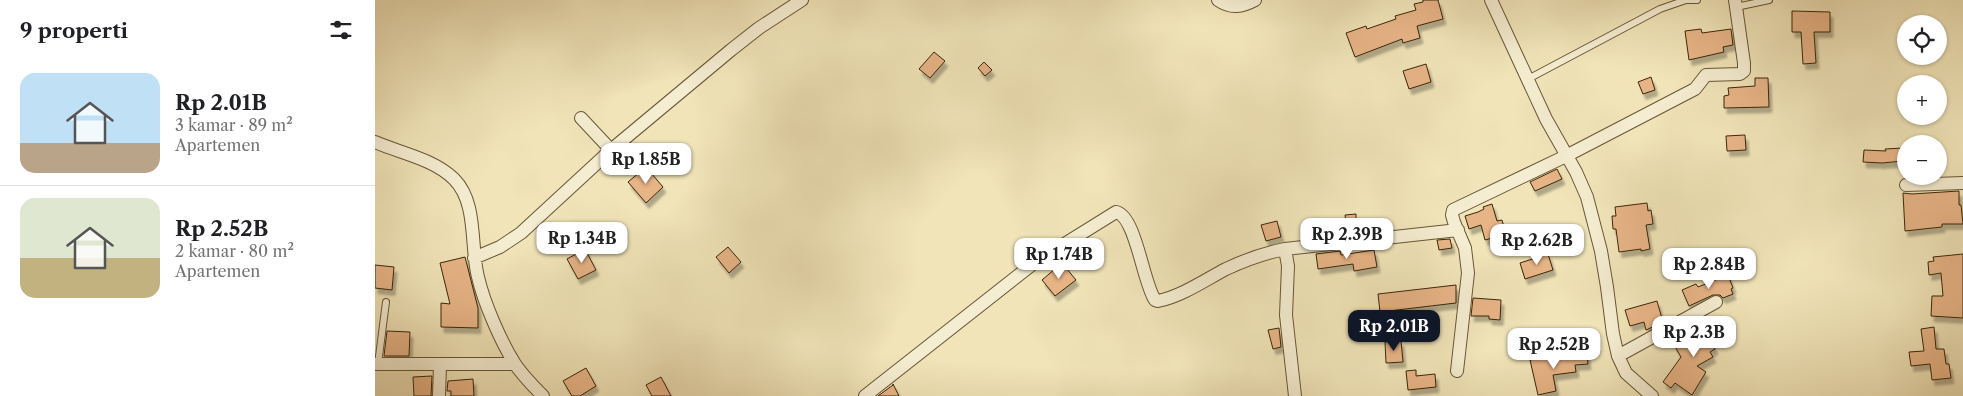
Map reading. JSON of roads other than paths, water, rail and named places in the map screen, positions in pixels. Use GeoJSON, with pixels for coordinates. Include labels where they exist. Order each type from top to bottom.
{"type":"FeatureCollection","features":[{"type":"Feature","properties":{"kind":"street"},"geometry":{"type":"LineString","coordinates":[[474,258],[500,247],[521,234],[611,150],[745,39],[802,0]]}},
{"type":"Feature","properties":{"kind":"street"},"geometry":{"type":"LineString","coordinates":[[1218,0],[1227,6],[1235,7],[1255,0]]}},
{"type":"Feature","properties":{"kind":"street"},"geometry":{"type":"LineString","coordinates":[[1491,0],[1546,118],[1587,197],[1606,278],[1613,334],[1618,356],[1626,373],[1651,396]]}},
{"type":"Feature","properties":{"kind":"street"},"geometry":{"type":"LineString","coordinates":[[1457,371],[1468,273],[1465,248],[1452,215],[1453,210],[1566,156],[1695,89],[1706,75],[1740,74],[1743,71],[1744,63],[1735,4]]}},
{"type":"Feature","properties":{"kind":"street"},"geometry":{"type":"LineString","coordinates":[[581,118],[611,150]]}},
{"type":"Feature","properties":{"kind":"street"},"geometry":{"type":"LineString","coordinates":[[375,142],[444,171],[455,179],[463,190],[468,205],[474,258],[485,303],[515,364],[543,396]]}},
{"type":"Feature","properties":{"kind":"street"},"geometry":{"type":"LineString","coordinates":[[1947,184],[1963,184]]}},
{"type":"Feature","properties":{"kind":"street"},"geometry":{"type":"LineString","coordinates":[[865,396],[1034,263],[1116,212],[1120,213],[1127,220],[1139,251],[1149,290],[1155,300],[1159,301],[1265,253],[1285,249],[1458,230]]}},
{"type":"Feature","properties":{"kind":"street"},"geometry":{"type":"LineString","coordinates":[[1285,249],[1288,266],[1285,310],[1295,396]]}},
{"type":"Feature","properties":{"kind":"street"},"geometry":{"type":"LineString","coordinates":[[1618,356],[1716,302]]}},
{"type":"Feature","properties":{"kind":"street"},"geometry":{"type":"LineString","coordinates":[[377,364],[515,364]]}},
{"type":"Feature","properties":{"kind":"street"},"geometry":{"type":"LineString","coordinates":[[439,396],[440,365]]}},
{"type":"Feature","properties":{"kind":"lane"},"geometry":{"type":"LineString","coordinates":[[1528,79],[1660,9],[1686,0],[1697,0]]}},
{"type":"Feature","properties":{"kind":"lane"},"geometry":{"type":"LineString","coordinates":[[1735,4],[1769,0]]}},
{"type":"Feature","properties":{"kind":"lane"},"geometry":{"type":"LineString","coordinates":[[377,364],[386,302]]}}]}
